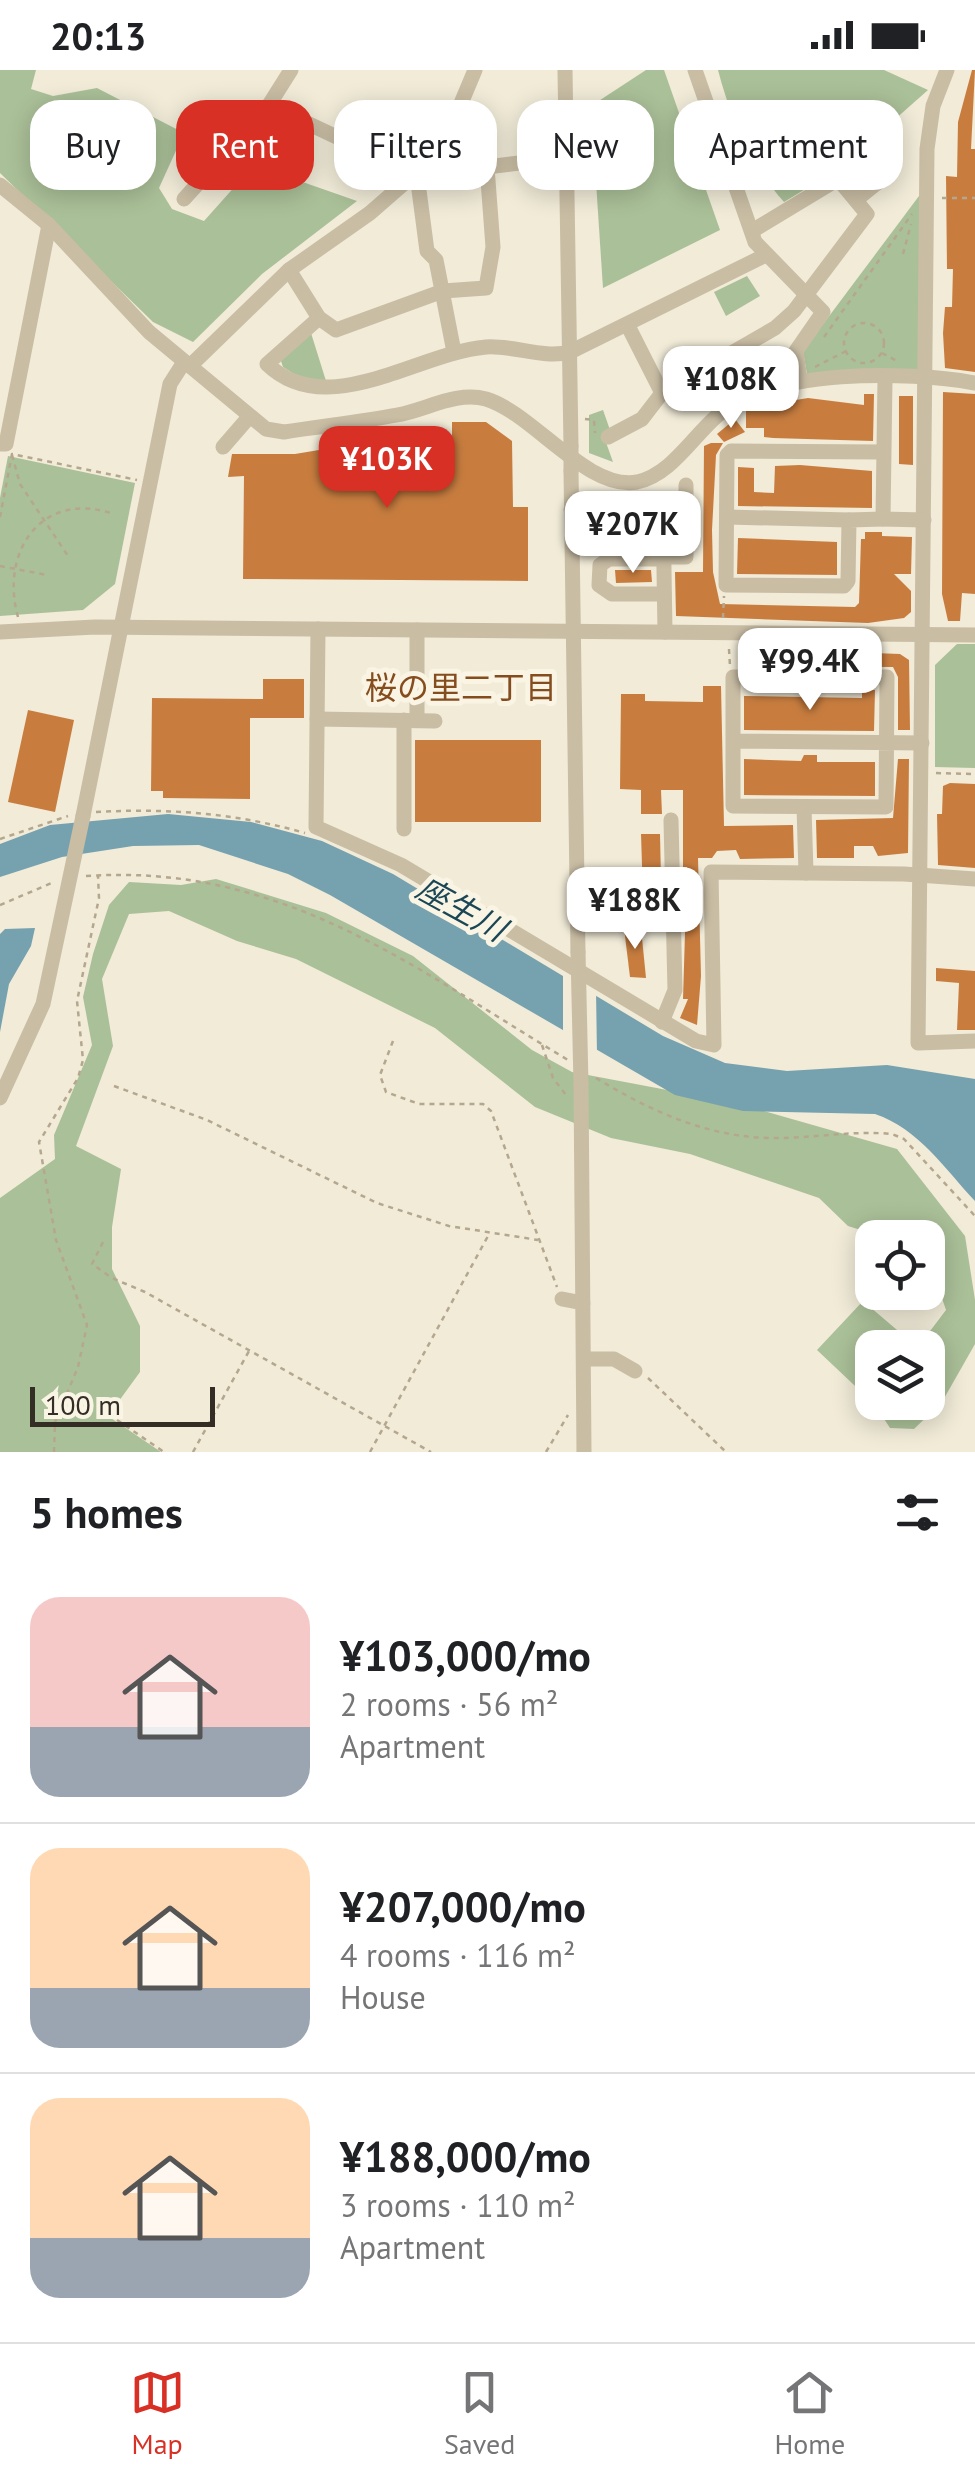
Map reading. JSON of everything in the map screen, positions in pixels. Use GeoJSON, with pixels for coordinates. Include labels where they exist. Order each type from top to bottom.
{"type":"FeatureCollection","features":[{"type":"Feature","properties":{"kind":"street"},"geometry":{"type":"LineString","coordinates":[[272,100],[290,70]]}},
{"type":"Feature","properties":{"kind":"street"},"geometry":{"type":"LineString","coordinates":[[462,100],[475,70]]}},
{"type":"Feature","properties":{"kind":"street"},"geometry":{"type":"LineString","coordinates":[[565,70],[566,100]]}},
{"type":"Feature","properties":{"kind":"street"},"geometry":{"type":"LineString","coordinates":[[695,70],[752,231],[766,255],[823,312],[796,351],[807,379]]}},
{"type":"Feature","properties":{"kind":"street"},"geometry":{"type":"LineString","coordinates":[[925,70],[945,74],[930,122],[918,1042],[975,1041]]}},
{"type":"Feature","properties":{"kind":"street"},"geometry":{"type":"LineString","coordinates":[[289,270],[318,318],[336,330],[443,291],[486,288],[493,248],[487,167],[517,163]]}},
{"type":"Feature","properties":{"kind":"street"},"geometry":{"type":"LineString","coordinates":[[608,438],[642,419],[662,393],[760,339],[806,295],[867,214],[838,180],[752,231]]}},
{"type":"Feature","properties":{"kind":"street"},"geometry":{"type":"LineString","coordinates":[[0,185],[49,225],[119,303],[266,429],[284,432],[401,414],[452,399],[485,399],[602,476],[625,482],[657,474],[734,404],[766,387],[807,379],[975,383]]}},
{"type":"Feature","properties":{"kind":"street"},"geometry":{"type":"LineString","coordinates":[[184,199],[192,190]]}},
{"type":"Feature","properties":{"kind":"street"},"geometry":{"type":"LineString","coordinates":[[0,1098],[44,1004],[170,384],[289,270],[396,190]]}},
{"type":"Feature","properties":{"kind":"street"},"geometry":{"type":"LineString","coordinates":[[418,190],[428,251],[436,260],[454,352]]}},
{"type":"Feature","properties":{"kind":"street"},"geometry":{"type":"LineString","coordinates":[[568,190],[571,470],[567,505],[584,1078],[584,1452]]}},
{"type":"Feature","properties":{"kind":"street"},"geometry":{"type":"LineString","coordinates":[[856,200],[868,190]]}},
{"type":"Feature","properties":{"kind":"street"},"geometry":{"type":"LineString","coordinates":[[6,449],[49,225]]}},
{"type":"Feature","properties":{"kind":"street"},"geometry":{"type":"LineString","coordinates":[[318,318],[268,364],[301,388],[367,380],[454,352],[503,346],[554,355],[570,352],[766,255]]}},
{"type":"Feature","properties":{"kind":"street"},"geometry":{"type":"LineString","coordinates":[[628,326],[662,393]]}},
{"type":"Feature","properties":{"kind":"street"},"geometry":{"type":"LineString","coordinates":[[883,519],[885,379]]}},
{"type":"Feature","properties":{"kind":"street"},"geometry":{"type":"LineString","coordinates":[[223,447],[249,417]]}},
{"type":"Feature","properties":{"kind":"street"},"geometry":{"type":"LineString","coordinates":[[849,520],[848,581],[844,586],[726,585],[727,455],[731,451],[884,452]]}},
{"type":"Feature","properties":{"kind":"street"},"geometry":{"type":"LineString","coordinates":[[608,541],[686,556],[686,485]]}},
{"type":"Feature","properties":{"kind":"street"},"geometry":{"type":"LineString","coordinates":[[567,505],[663,509],[686,506]]}},
{"type":"Feature","properties":{"kind":"street"},"geometry":{"type":"LineString","coordinates":[[663,509],[665,632]]}},
{"type":"Feature","properties":{"kind":"street"},"geometry":{"type":"LineString","coordinates":[[727,517],[924,520]]}},
{"type":"Feature","properties":{"kind":"street"},"geometry":{"type":"LineString","coordinates":[[664,594],[612,594],[600,585],[600,566],[609,560],[665,552]]}},
{"type":"Feature","properties":{"kind":"street"},"geometry":{"type":"LineString","coordinates":[[0,632],[24,628],[122,628],[962,635]]}},
{"type":"Feature","properties":{"kind":"street"},"geometry":{"type":"LineString","coordinates":[[318,629],[316,828],[400,865],[662,1022],[714,1045],[711,872],[920,874],[975,879]]}},
{"type":"Feature","properties":{"kind":"street"},"geometry":{"type":"LineString","coordinates":[[404,828],[417,630]]}},
{"type":"Feature","properties":{"kind":"street"},"geometry":{"type":"LineString","coordinates":[[733,677],[887,677],[886,807],[733,806],[733,741],[733,677]]}},
{"type":"Feature","properties":{"kind":"street"},"geometry":{"type":"LineString","coordinates":[[318,719],[436,721]]}},
{"type":"Feature","properties":{"kind":"street"},"geometry":{"type":"LineString","coordinates":[[733,741],[922,743]]}},
{"type":"Feature","properties":{"kind":"street"},"geometry":{"type":"LineString","coordinates":[[804,807],[806,872]]}},
{"type":"Feature","properties":{"kind":"street"},"geometry":{"type":"LineString","coordinates":[[662,1022],[675,990],[672,820]]}},
{"type":"Feature","properties":{"kind":"street"},"geometry":{"type":"LineString","coordinates":[[562,1299],[583,1304]]}},
{"type":"Feature","properties":{"kind":"street"},"geometry":{"type":"LineString","coordinates":[[585,1359],[614,1359],[635,1371]]}},
{"type":"Feature","properties":{"kind":"path"},"geometry":{"type":"LineString","coordinates":[[818,344],[912,213],[931,199],[975,198]]}},
{"type":"Feature","properties":{"kind":"path"},"geometry":{"type":"LineString","coordinates":[[904,254],[912,213]]}},
{"type":"Feature","properties":{"kind":"path"},"geometry":{"type":"LineString","coordinates":[[873,325],[882,335],[881,352],[870,361],[858,361],[846,351],[845,336],[854,326],[873,325]]}},
{"type":"Feature","properties":{"kind":"path"},"geometry":{"type":"LineString","coordinates":[[807,379],[816,364],[846,351]]}},
{"type":"Feature","properties":{"kind":"path"},"geometry":{"type":"LineString","coordinates":[[584,419],[591,418]]}},
{"type":"Feature","properties":{"kind":"path"},"geometry":{"type":"LineString","coordinates":[[6,449],[139,480]]}},
{"type":"Feature","properties":{"kind":"path"},"geometry":{"type":"LineString","coordinates":[[0,518],[6,449]]}},
{"type":"Feature","properties":{"kind":"path"},"geometry":{"type":"LineString","coordinates":[[6,449],[20,484],[68,556]]}},
{"type":"Feature","properties":{"kind":"path"},"geometry":{"type":"LineString","coordinates":[[18,617],[10,589],[12,568],[26,536],[45,521],[72,509],[110,512]]}},
{"type":"Feature","properties":{"kind":"path"},"geometry":{"type":"LineString","coordinates":[[0,566],[47,576]]}},
{"type":"Feature","properties":{"kind":"path"},"geometry":{"type":"LineString","coordinates":[[724,621],[726,585]]}},
{"type":"Feature","properties":{"kind":"path"},"geometry":{"type":"LineString","coordinates":[[729,642],[733,677]]}},
{"type":"Feature","properties":{"kind":"path"},"geometry":{"type":"LineString","coordinates":[[930,773],[975,774]]}},
{"type":"Feature","properties":{"kind":"path"},"geometry":{"type":"LineString","coordinates":[[0,839],[27,826],[84,814],[152,809],[252,818],[312,836],[316,828]]}},
{"type":"Feature","properties":{"kind":"path"},"geometry":{"type":"LineString","coordinates":[[79,876],[160,873],[317,914],[381,945],[572,1063]]}},
{"type":"Feature","properties":{"kind":"path"},"geometry":{"type":"LineString","coordinates":[[54,1452],[54,1422],[78,1367],[87,1325],[56,1240],[39,1142],[68,1098],[83,1060],[76,1000],[99,898],[98,875]]}},
{"type":"Feature","properties":{"kind":"path"},"geometry":{"type":"LineString","coordinates":[[0,905],[57,881]]}},
{"type":"Feature","properties":{"kind":"path"},"geometry":{"type":"LineString","coordinates":[[393,1042],[380,1075],[386,1092],[419,1104],[483,1104],[491,1112],[562,1299]]}},
{"type":"Feature","properties":{"kind":"path"},"geometry":{"type":"LineString","coordinates":[[541,1044],[552,1078],[568,1096]]}},
{"type":"Feature","properties":{"kind":"path"},"geometry":{"type":"LineString","coordinates":[[584,1078],[655,1111],[718,1132],[768,1138],[892,1134],[904,1140],[975,1216]]}},
{"type":"Feature","properties":{"kind":"path"},"geometry":{"type":"LineString","coordinates":[[114,1086],[207,1120],[377,1203],[489,1234],[538,1240]]}},
{"type":"Feature","properties":{"kind":"path"},"geometry":{"type":"LineString","coordinates":[[370,1452],[489,1234]]}},
{"type":"Feature","properties":{"kind":"path"},"geometry":{"type":"LineString","coordinates":[[103,1242],[92,1264],[99,1271],[431,1452]]}},
{"type":"Feature","properties":{"kind":"path"},"geometry":{"type":"LineString","coordinates":[[193,1452],[250,1350]]}},
{"type":"Feature","properties":{"kind":"path"},"geometry":{"type":"LineString","coordinates":[[635,1371],[652,1380],[726,1452]]}},
{"type":"Feature","properties":{"kind":"path"},"geometry":{"type":"LineString","coordinates":[[546,1452],[567,1415],[585,1416]]}},
{"type":"Feature","properties":{"kind":"path"},"geometry":{"type":"LineString","coordinates":[[117,1420],[164,1452]]}},
{"type":"Feature","properties":{"kind":"green space"},"geometry":{"type":"Polygon","coordinates":[[[0,70],[36,70],[31,89],[53,96],[97,88],[120,100],[30,100],[30,190],[156,190],[156,119],[176,129],[176,151],[159,188],[172,209],[204,221],[232,190],[314,190],[314,186],[357,201],[262,274],[193,342],[153,322],[0,173],[0,70]]]}},
{"type":"Feature","properties":{"kind":"green space"},"geometry":{"type":"Polygon","coordinates":[[[646,70],[664,70],[674,100],[674,190],[706,190],[720,230],[603,288],[597,190],[654,190],[654,100],[600,100],[646,70]]]}},
{"type":"Feature","properties":{"kind":"green space"},"geometry":{"type":"Polygon","coordinates":[[[718,70],[884,70],[928,90],[903,112],[903,100],[727,100],[718,70]]]}},
{"type":"Feature","properties":{"kind":"green space"},"geometry":{"type":"Polygon","coordinates":[[[775,190],[804,190],[784,202],[775,190]]]}},
{"type":"Feature","properties":{"kind":"green space"},"geometry":{"type":"Polygon","coordinates":[[[922,192],[918,371],[807,374],[803,351],[922,192]]]}},
{"type":"Feature","properties":{"kind":"green space"},"geometry":{"type":"Polygon","coordinates":[[[747,276],[760,296],[726,316],[714,292],[747,276]]]}},
{"type":"Feature","properties":{"kind":"green space"},"geometry":{"type":"Polygon","coordinates":[[[311,333],[326,381],[305,381],[283,367],[281,361],[311,333]]]}},
{"type":"Feature","properties":{"kind":"green space"},"geometry":{"type":"Polygon","coordinates":[[[603,410],[610,430],[603,434],[613,462],[589,453],[589,415],[603,410]]]}},
{"type":"Feature","properties":{"kind":"green space"},"geometry":{"type":"Polygon","coordinates":[[[8,456],[135,483],[115,584],[83,610],[0,616],[0,498],[8,456]]]}},
{"type":"Feature","properties":{"kind":"green space"},"geometry":{"type":"Polygon","coordinates":[[[957,644],[975,644],[975,768],[935,767],[935,665],[957,644]]]}},
{"type":"Feature","properties":{"kind":"green space"},"geometry":{"type":"Polygon","coordinates":[[[216,879],[326,913],[413,956],[532,1050],[572,1072],[736,1103],[897,1149],[965,1236],[975,1300],[975,1344],[945,1397],[945,1330],[931,1330],[946,1310],[945,1220],[855,1220],[855,1228],[819,1198],[690,1154],[611,1138],[535,1107],[435,1028],[296,959],[237,941],[169,911],[129,914],[102,979],[113,1046],[76,1146],[121,1169],[112,1227],[112,1269],[140,1326],[140,1372],[108,1416],[161,1452],[0,1452],[0,1198],[55,1159],[54,1135],[92,1045],[83,997],[109,905],[129,882],[181,885],[216,879]]]}},
{"type":"Feature","properties":{"kind":"green space"},"geometry":{"type":"Polygon","coordinates":[[[855,1310],[874,1310],[897,1330],[855,1330],[855,1386],[817,1350],[855,1310]]]}},
{"type":"Feature","properties":{"kind":"green space"},"geometry":{"type":"Polygon","coordinates":[[[885,1420],[923,1420],[914,1429],[890,1428],[885,1420]]]}},
{"type":"Feature","properties":{"kind":"water"},"geometry":{"type":"Polygon","coordinates":[[[168,814],[251,822],[322,841],[393,874],[663,1036],[725,1063],[787,1071],[887,1065],[975,1079],[975,1201],[930,1151],[891,1121],[875,1114],[743,1111],[675,1095],[288,874],[199,845],[133,846],[62,857],[0,877],[0,844],[50,825],[168,814]]]}},
{"type":"Feature","properties":{"kind":"water"},"geometry":{"type":"Polygon","coordinates":[[[35,928],[31,946],[9,984],[0,1032],[0,934],[5,929],[35,928]]]}},
{"type":"Feature","properties":{"kind":"pier"},"geometry":{"type":"Polygon","coordinates":[[[563,972],[596,989],[597,1056],[563,1036],[563,972]]]}},
{"type":"Feature","properties":{"kind":"building"},"geometry":{"type":"Polygon","coordinates":[[[972,70],[975,372],[945,368],[943,333],[945,307],[952,307],[953,269],[947,269],[946,176],[957,177],[958,122],[972,70]]]}},
{"type":"Feature","properties":{"kind":"building"},"geometry":{"type":"Polygon","coordinates":[[[943,392],[975,394],[975,594],[962,593],[960,621],[948,621],[942,594],[943,392]]]}},
{"type":"Feature","properties":{"kind":"building"},"geometry":{"type":"Polygon","coordinates":[[[864,394],[874,394],[873,441],[773,438],[764,437],[764,428],[746,428],[746,410],[754,407],[790,405],[790,401],[808,398],[864,405],[864,394]]]}},
{"type":"Feature","properties":{"kind":"building"},"geometry":{"type":"Polygon","coordinates":[[[899,396],[913,396],[913,465],[899,464],[899,396]]]}},
{"type":"Feature","properties":{"kind":"building"},"geometry":{"type":"Polygon","coordinates":[[[735,419],[745,432],[724,442],[717,434],[735,419]]]}},
{"type":"Feature","properties":{"kind":"building"},"geometry":{"type":"Polygon","coordinates":[[[452,422],[486,422],[512,441],[513,507],[528,507],[528,581],[243,579],[244,476],[228,477],[232,454],[295,454],[397,437],[452,437],[452,422]]]}},
{"type":"Feature","properties":{"kind":"building"},"geometry":{"type":"Polygon","coordinates":[[[723,443],[716,455],[712,530],[713,572],[720,604],[855,607],[859,603],[861,539],[865,539],[865,532],[882,532],[882,536],[912,537],[911,574],[894,574],[911,591],[911,612],[904,618],[868,623],[676,616],[675,572],[703,572],[704,446],[723,443]]]}},
{"type":"Feature","properties":{"kind":"building"},"geometry":{"type":"Polygon","coordinates":[[[775,466],[872,471],[872,508],[738,506],[738,467],[754,468],[754,492],[774,493],[775,466]]]}},
{"type":"Feature","properties":{"kind":"building"},"geometry":{"type":"Polygon","coordinates":[[[642,520],[642,529],[597,530],[597,521],[642,520]]]}},
{"type":"Feature","properties":{"kind":"building"},"geometry":{"type":"Polygon","coordinates":[[[738,538],[837,542],[837,575],[737,574],[738,538]]]}},
{"type":"Feature","properties":{"kind":"building"},"geometry":{"type":"Polygon","coordinates":[[[615,570],[651,570],[652,582],[616,583],[615,570]]]}},
{"type":"Feature","properties":{"kind":"building"},"geometry":{"type":"Polygon","coordinates":[[[738,651],[900,654],[909,660],[910,730],[898,730],[898,677],[893,667],[738,666],[738,651]]]}},
{"type":"Feature","properties":{"kind":"building"},"geometry":{"type":"Polygon","coordinates":[[[263,679],[304,679],[304,718],[250,718],[250,799],[163,798],[163,791],[151,791],[152,698],[263,699],[263,679]]]}},
{"type":"Feature","properties":{"kind":"building"},"geometry":{"type":"Polygon","coordinates":[[[703,686],[721,686],[724,826],[793,825],[794,858],[740,859],[736,850],[698,858],[701,976],[697,1025],[680,1018],[688,999],[683,999],[687,867],[683,867],[683,790],[661,790],[662,814],[641,814],[641,790],[620,789],[621,694],[645,694],[645,701],[703,702],[703,686]]]}},
{"type":"Feature","properties":{"kind":"building"},"geometry":{"type":"Polygon","coordinates":[[[862,690],[875,690],[874,731],[744,730],[744,696],[862,698],[862,690]]]}},
{"type":"Feature","properties":{"kind":"building"},"geometry":{"type":"Polygon","coordinates":[[[28,710],[74,720],[55,812],[8,802],[28,710]]]}},
{"type":"Feature","properties":{"kind":"building"},"geometry":{"type":"Polygon","coordinates":[[[415,740],[541,740],[541,822],[415,822],[415,740]]]}},
{"type":"Feature","properties":{"kind":"building"},"geometry":{"type":"Polygon","coordinates":[[[804,755],[817,755],[817,762],[875,762],[875,796],[744,795],[744,759],[801,761],[804,755]]]}},
{"type":"Feature","properties":{"kind":"building"},"geometry":{"type":"Polygon","coordinates":[[[898,759],[909,759],[908,853],[878,856],[873,846],[854,846],[854,858],[817,858],[816,820],[893,818],[898,759]]]}},
{"type":"Feature","properties":{"kind":"building"},"geometry":{"type":"Polygon","coordinates":[[[975,784],[975,868],[938,865],[937,814],[942,814],[943,786],[975,784]]]}},
{"type":"Feature","properties":{"kind":"building"},"geometry":{"type":"Polygon","coordinates":[[[641,834],[660,834],[662,924],[657,928],[644,928],[641,834]]]}},
{"type":"Feature","properties":{"kind":"building"},"geometry":{"type":"Polygon","coordinates":[[[624,928],[641,928],[646,978],[630,977],[624,928]]]}},
{"type":"Feature","properties":{"kind":"building"},"geometry":{"type":"Polygon","coordinates":[[[936,968],[975,971],[975,1030],[957,1030],[959,983],[936,981],[936,968]]]}},
{"type":"Feature","properties":{"kind":"district","name":"桜の里二丁目"},"geometry":{"type":"Point","coordinates":[461,688]}},
{"type":"Feature","properties":{"kind":"water label","name":"座生川"},"geometry":{"type":"Point","coordinates":[461,909]}}]}
